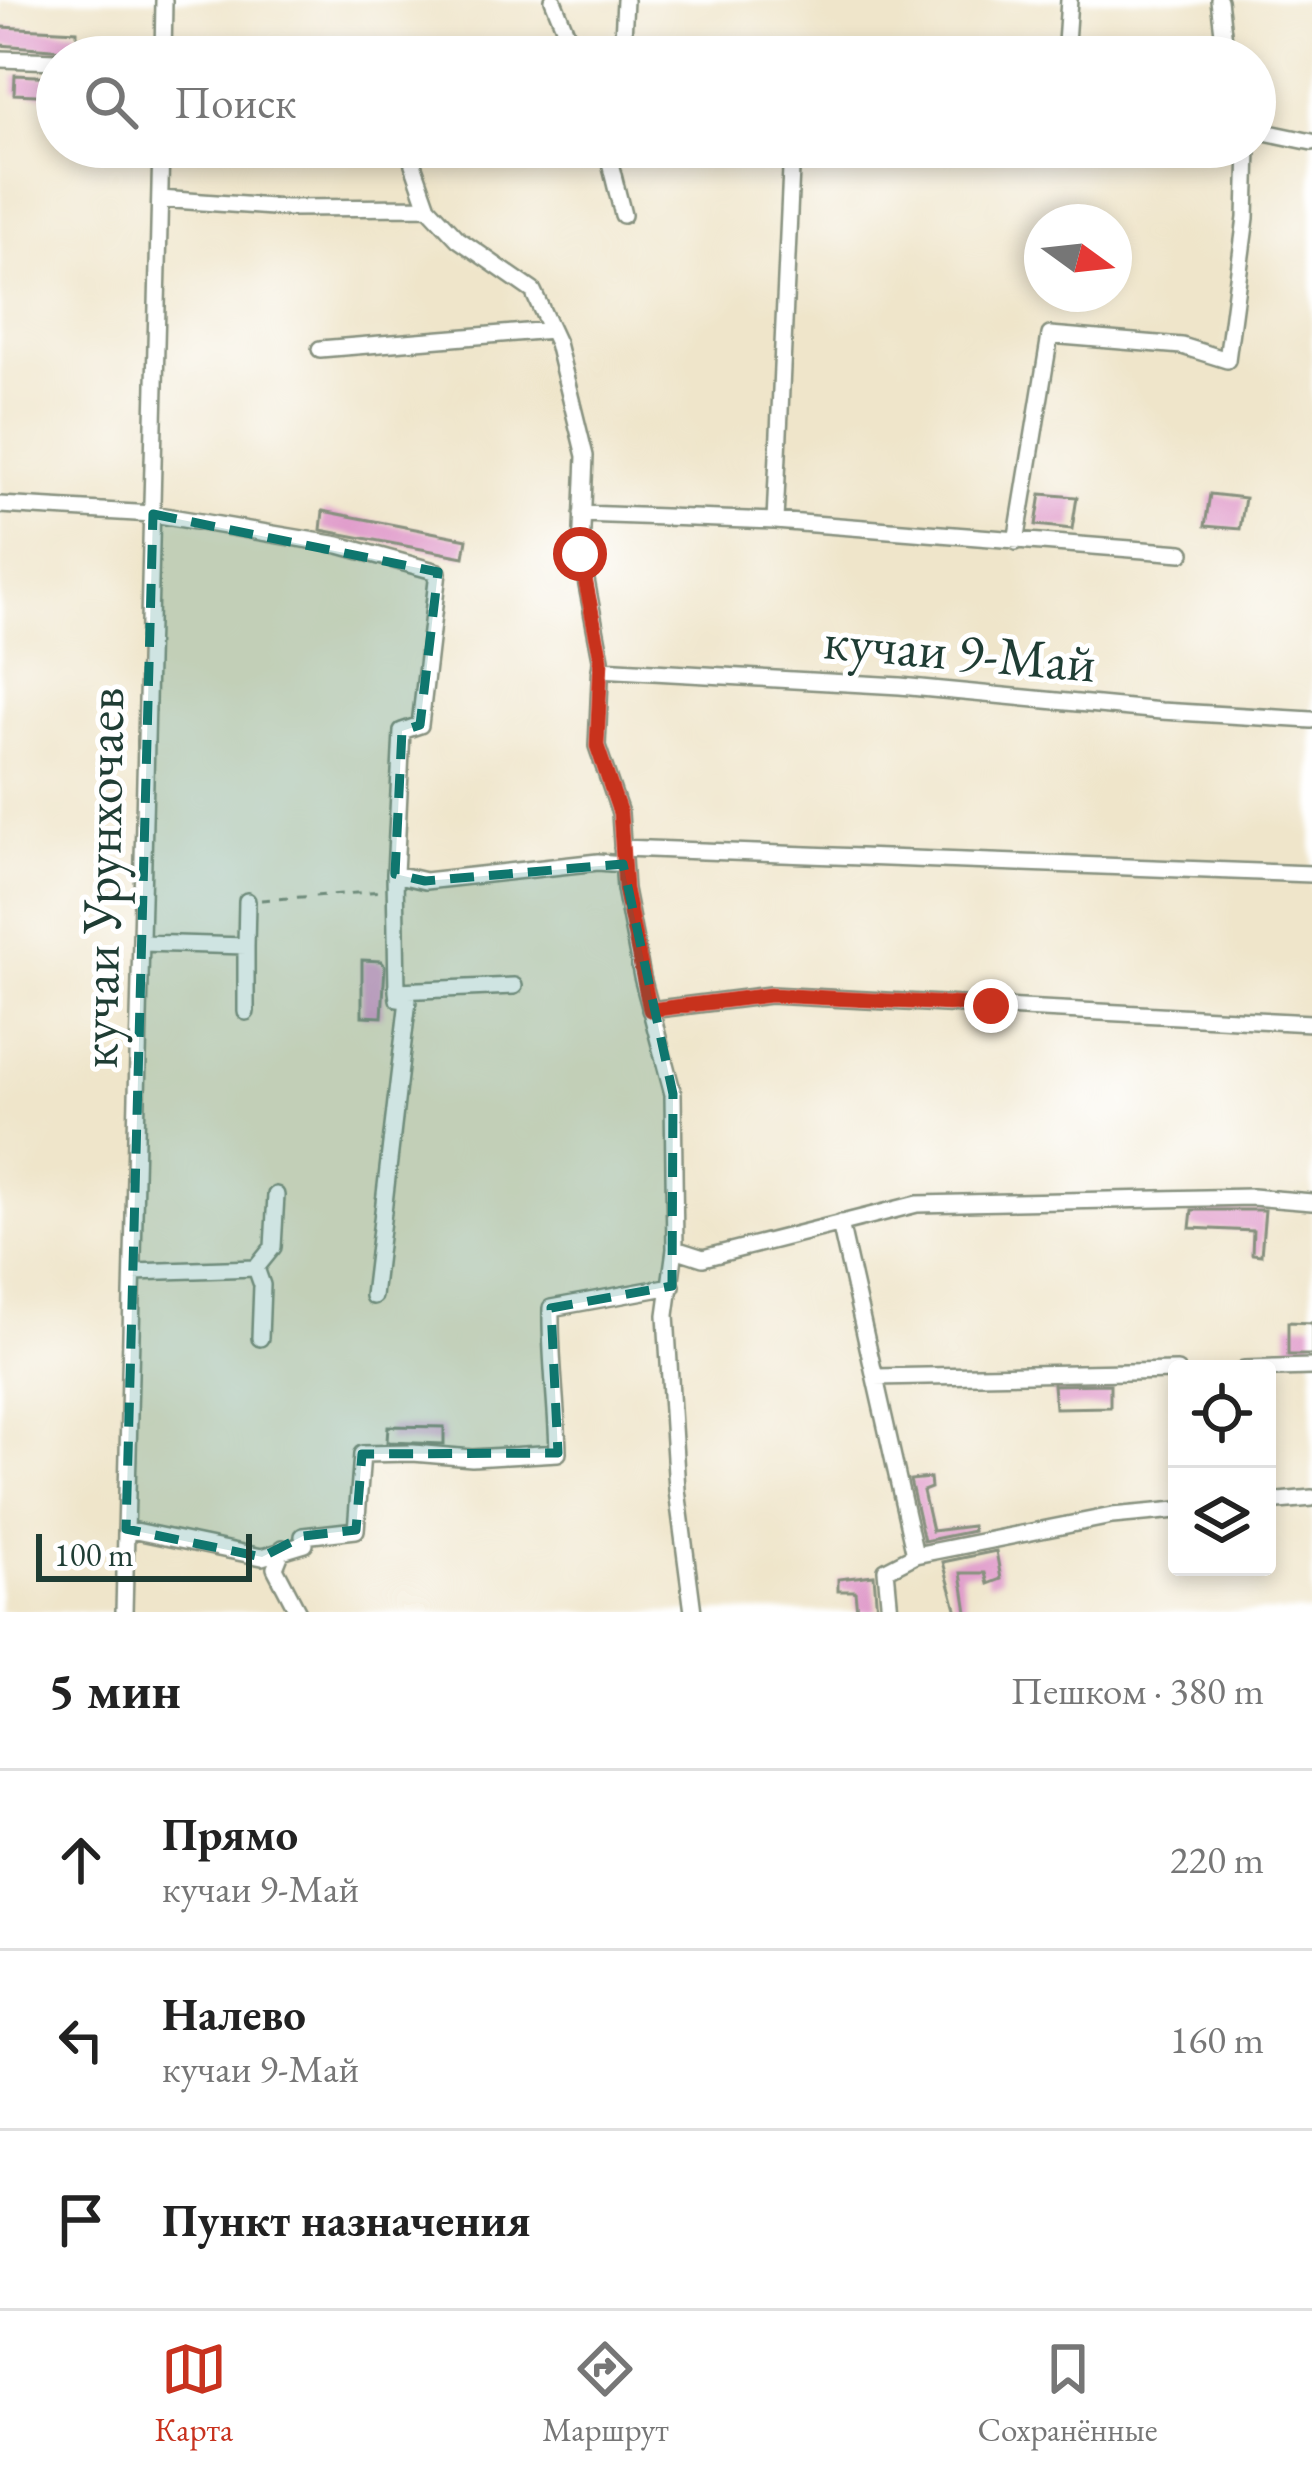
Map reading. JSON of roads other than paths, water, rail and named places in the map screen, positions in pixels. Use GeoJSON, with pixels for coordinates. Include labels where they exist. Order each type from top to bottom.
{"type":"FeatureCollection","features":[{"type":"Feature","properties":{"kind":"street"},"geometry":{"type":"LineString","coordinates":[[163,36],[164,0]]}},
{"type":"Feature","properties":{"kind":"street"},"geometry":{"type":"LineString","coordinates":[[553,0],[568,36]]}},
{"type":"Feature","properties":{"kind":"street"},"geometry":{"type":"LineString","coordinates":[[623,36],[625,0]]}},
{"type":"Feature","properties":{"kind":"street"},"geometry":{"type":"LineString","coordinates":[[1067,36],[1069,0]]}},
{"type":"Feature","properties":{"kind":"street"},"geometry":{"type":"LineString","coordinates":[[1219,0],[1223,36]]}},
{"type":"Feature","properties":{"kind":"street"},"geometry":{"type":"LineString","coordinates":[[0,59],[36,60]]}},
{"type":"Feature","properties":{"kind":"street"},"geometry":{"type":"LineString","coordinates":[[1276,134],[1312,142]]}},
{"type":"Feature","properties":{"kind":"street","name":"кучаи Урунхочаев"},"geometry":{"type":"LineString","coordinates":[[124,1612],[161,168]]}},
{"type":"Feature","properties":{"kind":"street"},"geometry":{"type":"LineString","coordinates":[[414,168],[428,207],[458,239],[533,291],[551,330],[585,456],[580,554],[600,669],[597,746],[620,813],[650,1010],[673,1094],[675,1250],[666,1315],[677,1490],[693,1612]]}},
{"type":"Feature","properties":{"kind":"street"},"geometry":{"type":"LineString","coordinates":[[611,168],[623,215]]}},
{"type":"Feature","properties":{"kind":"street"},"geometry":{"type":"LineString","coordinates":[[775,521],[791,168]]}},
{"type":"Feature","properties":{"kind":"street"},"geometry":{"type":"LineString","coordinates":[[1016,542],[1050,335],[1182,346],[1227,360],[1246,218],[1247,168]]}},
{"type":"Feature","properties":{"kind":"street"},"geometry":{"type":"LineString","coordinates":[[160,199],[286,208],[428,207]]}},
{"type":"Feature","properties":{"kind":"street"},"geometry":{"type":"LineString","coordinates":[[320,349],[551,330]]}},
{"type":"Feature","properties":{"kind":"street"},"geometry":{"type":"LineString","coordinates":[[0,505],[153,514],[339,544],[438,572],[420,725],[402,730],[395,882],[398,999],[409,1000],[373,1296]]}},
{"type":"Feature","properties":{"kind":"street"},"geometry":{"type":"LineString","coordinates":[[582,514],[775,521],[1182,553]]}},
{"type":"Feature","properties":{"kind":"street","name":"кучаи 9-Май"},"geometry":{"type":"LineString","coordinates":[[600,669],[900,686],[1312,720]]}},
{"type":"Feature","properties":{"kind":"street"},"geometry":{"type":"LineString","coordinates":[[395,882],[623,856],[1312,874]]}},
{"type":"Feature","properties":{"kind":"street"},"geometry":{"type":"LineString","coordinates":[[246,1012],[247,901]]}},
{"type":"Feature","properties":{"kind":"street"},"geometry":{"type":"LineString","coordinates":[[142,943],[245,946]]}},
{"type":"Feature","properties":{"kind":"street"},"geometry":{"type":"LineString","coordinates":[[398,991],[514,986]]}},
{"type":"Feature","properties":{"kind":"street"},"geometry":{"type":"LineString","coordinates":[[650,1010],[770,995],[1312,1023]]}},
{"type":"Feature","properties":{"kind":"street"},"geometry":{"type":"LineString","coordinates":[[133,1272],[256,1268],[273,1247],[276,1195]]}},
{"type":"Feature","properties":{"kind":"street"},"geometry":{"type":"LineString","coordinates":[[675,1250],[703,1258],[917,1204],[1252,1197],[1312,1202]]}},
{"type":"Feature","properties":{"kind":"street"},"geometry":{"type":"LineString","coordinates":[[840,1223],[914,1555]]}},
{"type":"Feature","properties":{"kind":"street"},"geometry":{"type":"LineString","coordinates":[[256,1268],[262,1285],[260,1338]]}},
{"type":"Feature","properties":{"kind":"street"},"geometry":{"type":"LineString","coordinates":[[126,1529],[262,1557],[305,1544],[304,1536],[356,1530],[362,1454],[472,1458],[558,1453],[556,1382],[550,1370],[551,1308],[672,1286]]}},
{"type":"Feature","properties":{"kind":"street"},"geometry":{"type":"LineString","coordinates":[[1276,1368],[1312,1367]]}},
{"type":"Feature","properties":{"kind":"street"},"geometry":{"type":"LineString","coordinates":[[875,1377],[1168,1371]]}},
{"type":"Feature","properties":{"kind":"street"},"geometry":{"type":"LineString","coordinates":[[1276,1501],[1312,1498]]}},
{"type":"Feature","properties":{"kind":"street"},"geometry":{"type":"LineString","coordinates":[[890,1612],[886,1570],[914,1555],[1112,1516],[1168,1511]]}},
{"type":"Feature","properties":{"kind":"street"},"geometry":{"type":"LineString","coordinates":[[283,1548],[275,1568],[298,1612]]}}]}
